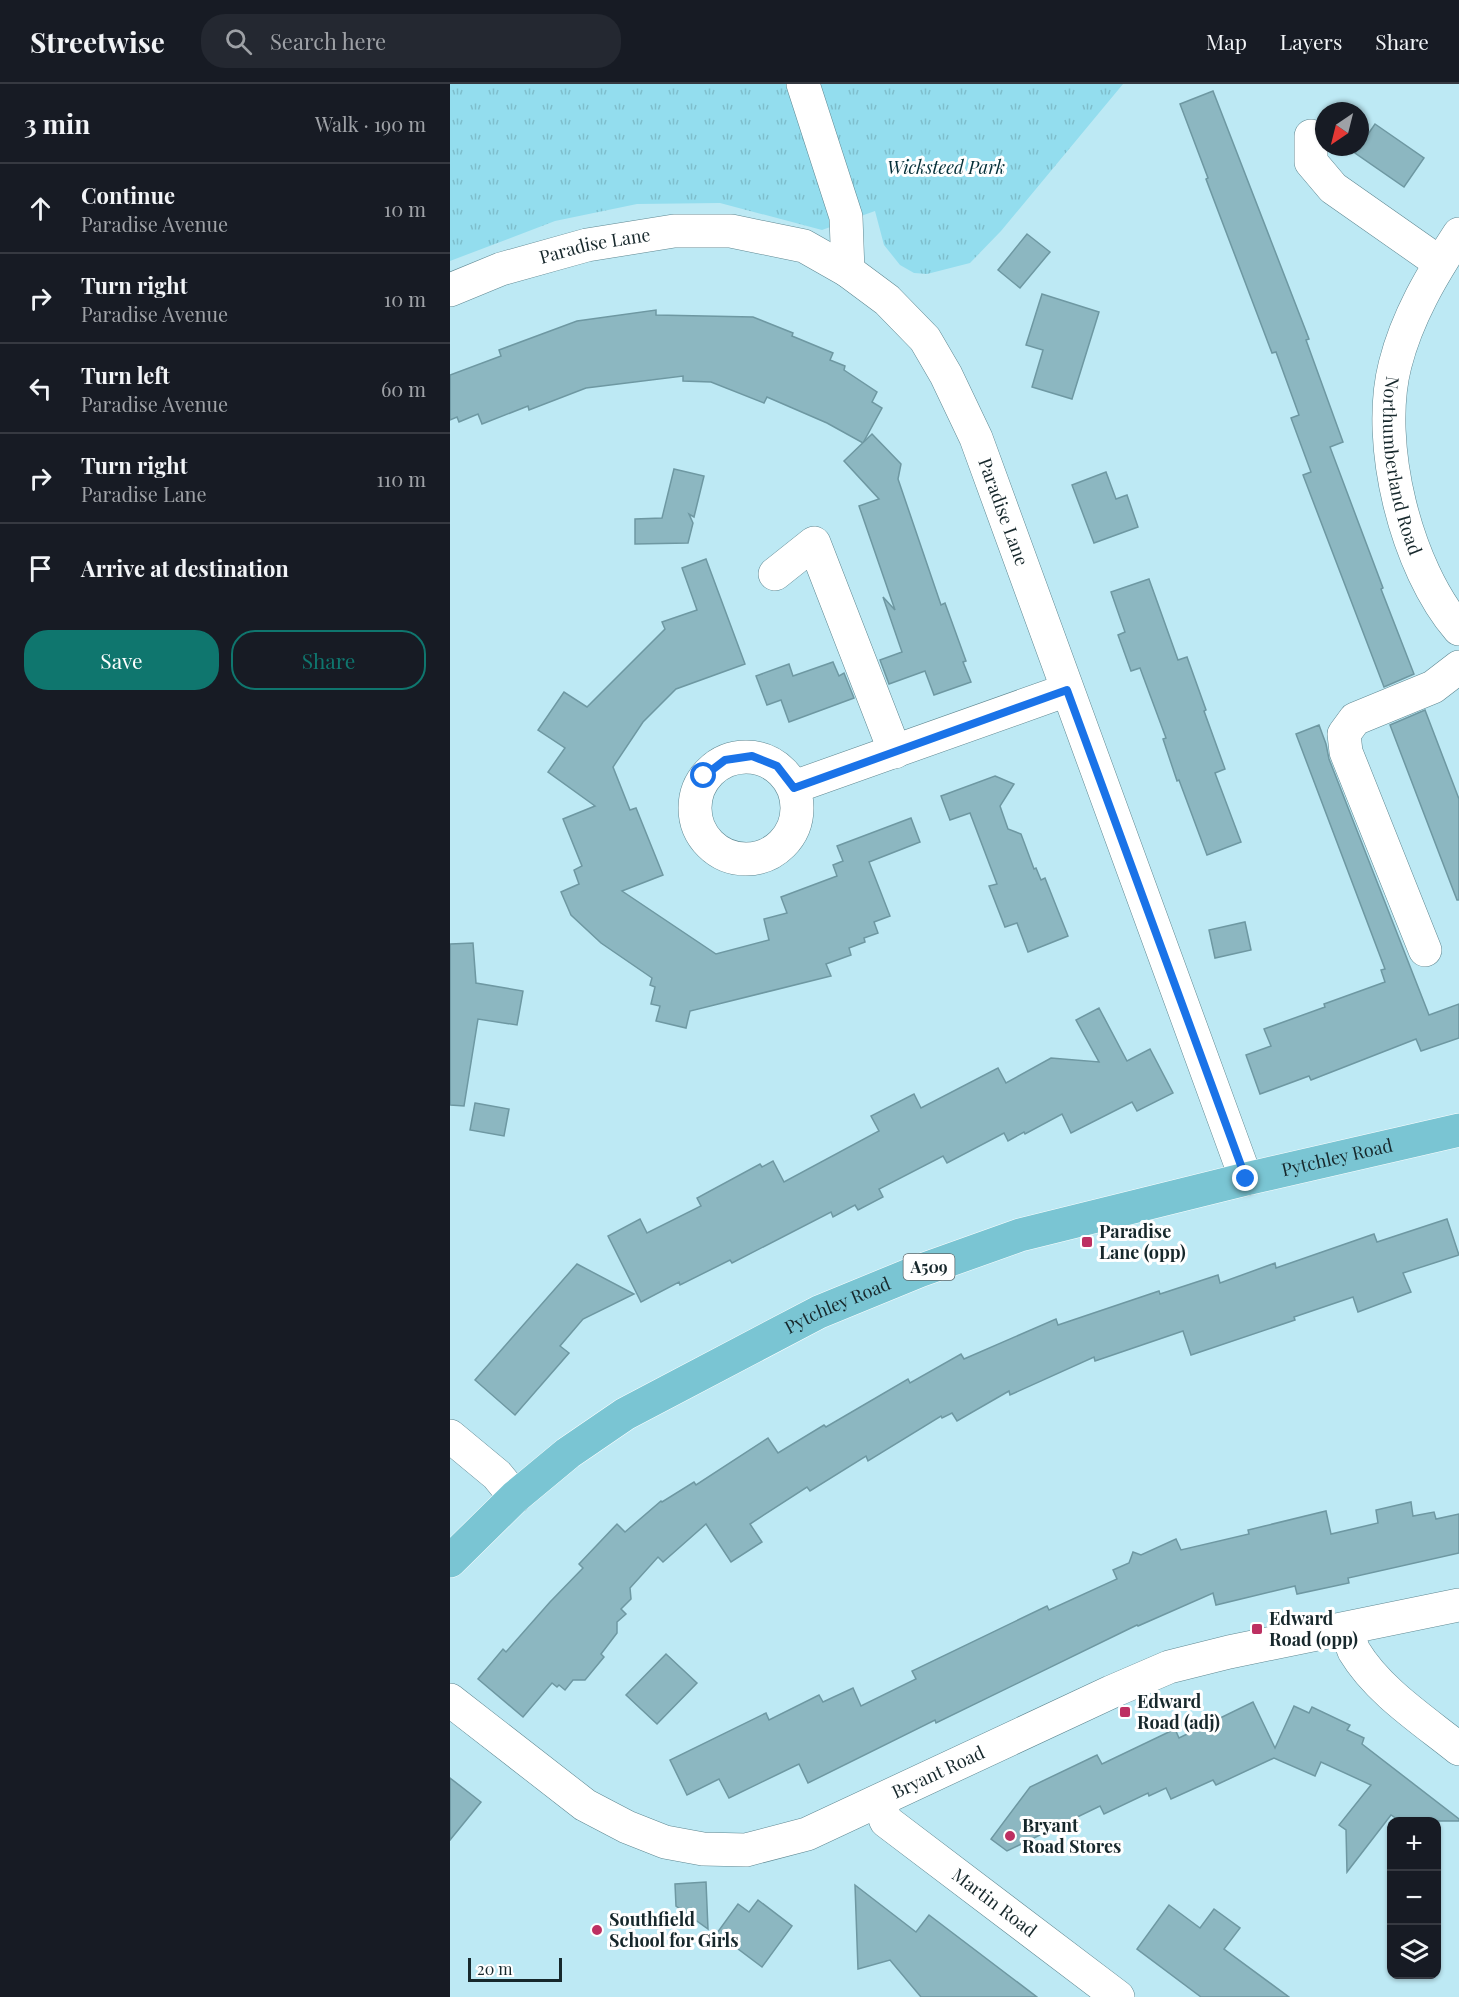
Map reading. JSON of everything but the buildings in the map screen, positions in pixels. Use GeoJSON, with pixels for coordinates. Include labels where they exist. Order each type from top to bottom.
{"type":"FeatureCollection","features":[{"type":"Feature","properties":{"kind":"main road","name":"Pytchley Road"},"geometry":{"type":"LineString","coordinates":[[450,1561],[515,1497],[568,1453],[625,1414],[819,1312],[919,1271],[1020,1235],[1246,1179],[1459,1130]]}},
{"type":"Feature","properties":{"kind":"street"},"geometry":{"type":"LineString","coordinates":[[803,84],[846,217],[848,271]]}},
{"type":"Feature","properties":{"kind":"street"},"geometry":{"type":"LineString","coordinates":[[1311,136],[1311,162],[1332,188],[1440,263]]}},
{"type":"Feature","properties":{"kind":"street","name":"Paradise Lane"},"geometry":{"type":"LineString","coordinates":[[450,290],[501,269],[587,245],[674,231],[731,231],[804,246],[848,271],[887,300],[925,339],[946,375],[976,438],[1246,1179]]}},
{"type":"Feature","properties":{"kind":"street","name":"Northumberland Road"},"geometry":{"type":"LineString","coordinates":[[1459,234],[1414,310],[1395,366],[1388,425],[1394,480],[1407,529],[1423,571],[1449,617],[1459,629]]}},
{"type":"Feature","properties":{"kind":"street"},"geometry":{"type":"LineString","coordinates":[[775,574],[814,543],[895,752]]}},
{"type":"Feature","properties":{"kind":"street"},"geometry":{"type":"LineString","coordinates":[[1425,950],[1346,752],[1344,734],[1355,718],[1433,687],[1459,667]]}},
{"type":"Feature","properties":{"kind":"street"},"geometry":{"type":"LineString","coordinates":[[794,788],[1067,690]]}},
{"type":"Feature","properties":{"kind":"street"},"geometry":{"type":"LineString","coordinates":[[450,1436],[497,1475],[515,1497]]}},
{"type":"Feature","properties":{"kind":"street","name":"Bryant Road"},"geometry":{"type":"LineString","coordinates":[[450,1700],[585,1805],[627,1827],[665,1842],[703,1850],[746,1850],[807,1834],[1169,1667],[1229,1652],[1459,1605]]}},
{"type":"Feature","properties":{"kind":"street"},"geometry":{"type":"LineString","coordinates":[[1348,1629],[1353,1649],[1370,1672],[1390,1692],[1459,1749]]}},
{"type":"Feature","properties":{"kind":"street","name":"Martin Road"},"geometry":{"type":"LineString","coordinates":[[879,1802],[886,1821],[1118,1997]]}},
{"type":"Feature","properties":{"kind":"green space","name":"Wicksteed Park"},"geometry":{"type":"Polygon","coordinates":[[[450,84],[1123,84],[1001,231],[970,263],[927,274],[914,273],[900,265],[884,245],[875,211],[822,230],[720,203],[637,204],[555,221],[450,261],[450,84]]]}},
{"type":"Feature","properties":{"kind":"place","name":"Paradise Lane (opp)"},"geometry":{"type":"Point","coordinates":[1087,1242]}},
{"type":"Feature","properties":{"kind":"place","name":"Edward Road (opp)"},"geometry":{"type":"Point","coordinates":[1257,1629]}},
{"type":"Feature","properties":{"kind":"place","name":"Edward Road (adj)"},"geometry":{"type":"Point","coordinates":[1125,1712]}},
{"type":"Feature","properties":{"kind":"place","name":"Bryant Road Stores"},"geometry":{"type":"Point","coordinates":[1010,1836]}},
{"type":"Feature","properties":{"kind":"place","name":"Southfield School for Girls"},"geometry":{"type":"Point","coordinates":[597,1930]}},
{"type":"Feature","properties":{"kind":"route"},"geometry":{"type":"LineString","coordinates":[[704,776],[725,760],[752,756],[777,766],[794,788],[1067,690],[1246,1179]]}}]}
